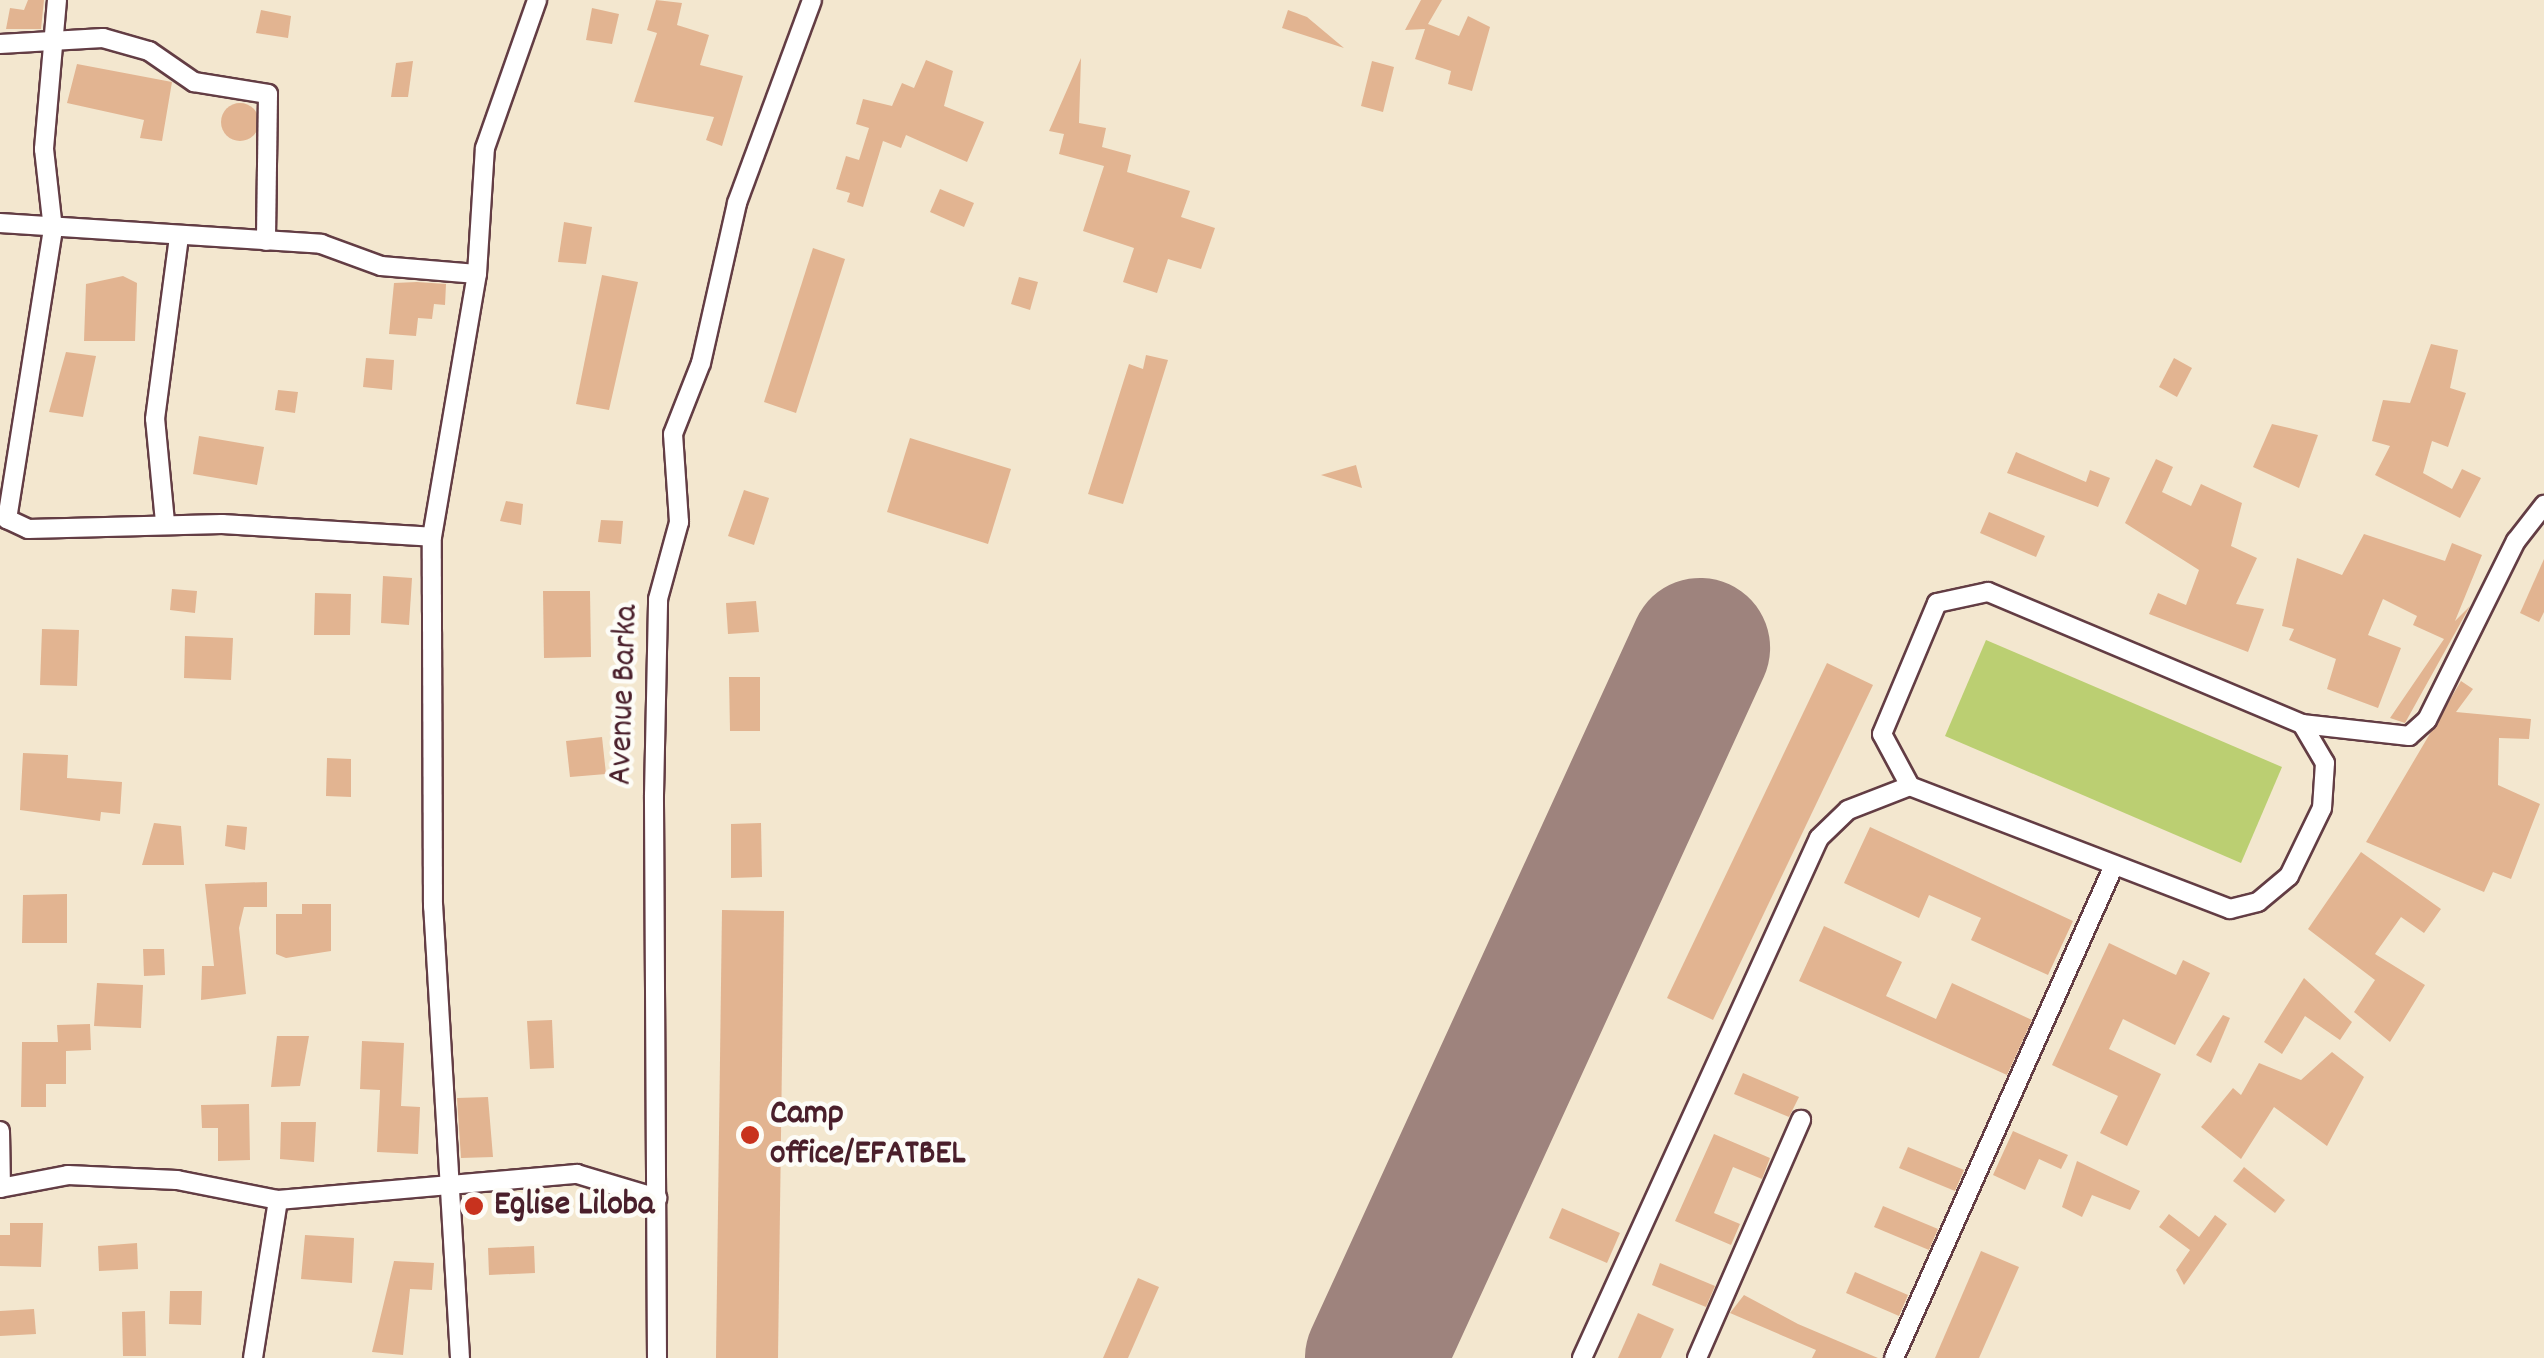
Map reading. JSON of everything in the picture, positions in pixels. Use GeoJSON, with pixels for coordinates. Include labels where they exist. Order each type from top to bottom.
{"type":"FeatureCollection","features":[{"type":"Feature","properties":{"kind":"street"},"geometry":{"type":"LineString","coordinates":[[57,0],[44,148],[53,229],[4,528],[165,522],[432,537]]}},
{"type":"Feature","properties":{"kind":"street"},"geometry":{"type":"LineString","coordinates":[[460,1358],[456,1188],[433,908],[432,537],[477,274],[485,148],[537,0]]}},
{"type":"Feature","properties":{"kind":"street","name":"Avenue Barka"},"geometry":{"type":"LineString","coordinates":[[657,1358],[658,599],[679,522],[673,434],[701,364],[737,203],[812,0]]}},
{"type":"Feature","properties":{"kind":"street"},"geometry":{"type":"LineString","coordinates":[[0,44],[52,38],[127,42],[194,82],[268,94],[266,240]]}},
{"type":"Feature","properties":{"kind":"street"},"geometry":{"type":"LineString","coordinates":[[0,224],[266,240],[477,274]]}},
{"type":"Feature","properties":{"kind":"street"},"geometry":{"type":"LineString","coordinates":[[165,522],[155,419],[178,236]]}},
{"type":"Feature","properties":{"kind":"street"},"geometry":{"type":"LineString","coordinates":[[2302,724],[2326,763],[2322,808],[2274,891],[2230,909],[2112,870],[1910,786],[1882,734],[1936,602],[1961,593],[1988,592],[2302,724],[2398,736],[2420,730],[2516,541],[2544,505]]}},
{"type":"Feature","properties":{"kind":"street"},"geometry":{"type":"LineString","coordinates":[[1582,1358],[1819,838],[1848,810],[1910,786]]}},
{"type":"Feature","properties":{"kind":"street"},"geometry":{"type":"LineString","coordinates":[[1894,1358],[2112,870]]}},
{"type":"Feature","properties":{"kind":"street"},"geometry":{"type":"LineString","coordinates":[[1697,1358],[1800,1120]]}},
{"type":"Feature","properties":{"kind":"street"},"geometry":{"type":"LineString","coordinates":[[0,1130],[1,1188],[68,1175],[177,1180],[278,1200],[456,1188],[577,1174],[658,1198]]}},
{"type":"Feature","properties":{"kind":"street"},"geometry":{"type":"LineString","coordinates":[[253,1358],[278,1200]]}},
{"type":"Feature","properties":{"kind":"green space"},"geometry":{"type":"Polygon","coordinates":[[[1986,640],[2282,767],[2241,863],[1945,736],[1986,640]]]}},
{"type":"Feature","properties":{"kind":"building"},"geometry":{"type":"Polygon","coordinates":[[[28,0],[44,0],[41,29],[6,29],[10,8],[24,10],[28,0]]]}},
{"type":"Feature","properties":{"kind":"building"},"geometry":{"type":"Polygon","coordinates":[[[656,0],[682,3],[677,25],[709,35],[700,65],[743,76],[722,146],[706,140],[714,117],[634,102],[657,33],[647,30],[656,0]]]}},
{"type":"Feature","properties":{"kind":"building"},"geometry":{"type":"Polygon","coordinates":[[[1421,0],[1442,0],[1428,24],[1459,36],[1468,16],[1490,27],[1472,91],[1448,84],[1451,71],[1415,59],[1425,29],[1405,30],[1421,0]]]}},
{"type":"Feature","properties":{"kind":"building"},"geometry":{"type":"Polygon","coordinates":[[[592,8],[619,14],[612,44],[586,40],[592,8]]]}},
{"type":"Feature","properties":{"kind":"building"},"geometry":{"type":"Polygon","coordinates":[[[261,10],[291,16],[288,38],[256,33],[261,10]]]}},
{"type":"Feature","properties":{"kind":"building"},"geometry":{"type":"Polygon","coordinates":[[[1288,10],[1307,17],[1344,48],[1282,28],[1288,10]]]}},
{"type":"Feature","properties":{"kind":"building"},"geometry":{"type":"Polygon","coordinates":[[[1081,58],[1079,123],[1106,128],[1102,147],[1131,155],[1127,172],[1190,191],[1181,217],[1215,228],[1201,269],[1168,259],[1157,293],[1123,282],[1134,248],[1083,231],[1104,166],[1059,154],[1064,134],[1049,131],[1081,58]]]}},
{"type":"Feature","properties":{"kind":"building"},"geometry":{"type":"Polygon","coordinates":[[[926,60],[953,71],[944,106],[984,122],[967,162],[906,135],[901,148],[883,141],[863,207],[847,202],[850,193],[836,189],[846,156],[859,160],[869,128],[856,124],[863,99],[892,106],[902,83],[914,88],[926,60]]]}},
{"type":"Feature","properties":{"kind":"building"},"geometry":{"type":"Polygon","coordinates":[[[413,61],[408,97],[391,97],[396,63],[413,61]]]}},
{"type":"Feature","properties":{"kind":"building"},"geometry":{"type":"Polygon","coordinates":[[[1372,61],[1394,67],[1383,112],[1361,106],[1372,61]]]}},
{"type":"Feature","properties":{"kind":"building"},"geometry":{"type":"Polygon","coordinates":[[[77,64],[172,82],[162,141],[140,138],[144,120],[67,103],[77,64]]]}},
{"type":"Feature","properties":{"kind":"building"},"geometry":{"type":"Polygon","coordinates":[[[240,103],[253,109],[259,122],[253,135],[240,141],[227,135],[221,122],[227,109],[240,103]]]}},
{"type":"Feature","properties":{"kind":"building"},"geometry":{"type":"Polygon","coordinates":[[[940,189],[974,203],[964,227],[930,212],[940,189]]]}},
{"type":"Feature","properties":{"kind":"building"},"geometry":{"type":"Polygon","coordinates":[[[564,222],[592,227],[586,264],[558,262],[564,222]]]}},
{"type":"Feature","properties":{"kind":"building"},"geometry":{"type":"Polygon","coordinates":[[[813,248],[845,259],[796,413],[764,402],[813,248]]]}},
{"type":"Feature","properties":{"kind":"building"},"geometry":{"type":"Polygon","coordinates":[[[602,275],[638,282],[609,410],[576,404],[602,275]]]}},
{"type":"Feature","properties":{"kind":"building"},"geometry":{"type":"Polygon","coordinates":[[[123,276],[137,283],[135,341],[84,341],[86,284],[123,276]]]}},
{"type":"Feature","properties":{"kind":"building"},"geometry":{"type":"Polygon","coordinates":[[[1019,277],[1038,282],[1030,310],[1011,304],[1019,277]]]}},
{"type":"Feature","properties":{"kind":"building"},"geometry":{"type":"Polygon","coordinates":[[[394,283],[446,284],[445,305],[434,304],[432,319],[418,318],[416,336],[389,334],[394,283]]]}},
{"type":"Feature","properties":{"kind":"building"},"geometry":{"type":"Polygon","coordinates":[[[2431,344],[2458,350],[2450,388],[2466,393],[2448,447],[2432,441],[2423,473],[2452,489],[2462,469],[2481,478],[2460,518],[2375,475],[2390,446],[2372,441],[2383,400],[2410,403],[2431,344]]]}},
{"type":"Feature","properties":{"kind":"building"},"geometry":{"type":"Polygon","coordinates":[[[66,352],[96,356],[83,417],[49,412],[66,352]]]}},
{"type":"Feature","properties":{"kind":"building"},"geometry":{"type":"Polygon","coordinates":[[[1146,355],[1168,360],[1123,504],[1088,494],[1129,364],[1143,369],[1146,355]]]}},
{"type":"Feature","properties":{"kind":"building"},"geometry":{"type":"Polygon","coordinates":[[[366,358],[394,360],[392,390],[363,387],[366,358]]]}},
{"type":"Feature","properties":{"kind":"building"},"geometry":{"type":"Polygon","coordinates":[[[2174,358],[2192,368],[2177,397],[2159,387],[2174,358]]]}},
{"type":"Feature","properties":{"kind":"building"},"geometry":{"type":"Polygon","coordinates":[[[278,390],[298,392],[295,413],[275,410],[278,390]]]}},
{"type":"Feature","properties":{"kind":"building"},"geometry":{"type":"Polygon","coordinates":[[[2272,424],[2318,435],[2299,488],[2253,467],[2272,424]]]}},
{"type":"Feature","properties":{"kind":"building"},"geometry":{"type":"Polygon","coordinates":[[[199,436],[264,447],[257,485],[193,474],[199,436]]]}},
{"type":"Feature","properties":{"kind":"building"},"geometry":{"type":"Polygon","coordinates":[[[910,438],[1011,469],[988,544],[887,512],[910,438]]]}},
{"type":"Feature","properties":{"kind":"building"},"geometry":{"type":"Polygon","coordinates":[[[2016,452],[2086,482],[2090,470],[2110,478],[2098,507],[2007,473],[2016,452]]]}},
{"type":"Feature","properties":{"kind":"building"},"geometry":{"type":"Polygon","coordinates":[[[2156,459],[2173,467],[2162,492],[2191,506],[2201,484],[2242,503],[2231,546],[2257,558],[2236,604],[2264,609],[2248,652],[2149,614],[2158,593],[2186,605],[2199,570],[2125,523],[2156,459]]]}},
{"type":"Feature","properties":{"kind":"building"},"geometry":{"type":"Polygon","coordinates":[[[1356,465],[1362,488],[1321,475],[1356,465]]]}},
{"type":"Feature","properties":{"kind":"building"},"geometry":{"type":"Polygon","coordinates":[[[744,490],[769,498],[754,545],[728,536],[744,490]]]}},
{"type":"Feature","properties":{"kind":"building"},"geometry":{"type":"Polygon","coordinates":[[[506,501],[523,504],[521,525],[500,521],[506,501]]]}},
{"type":"Feature","properties":{"kind":"building"},"geometry":{"type":"Polygon","coordinates":[[[1989,512],[2045,536],[2036,557],[1980,533],[1989,512]]]}},
{"type":"Feature","properties":{"kind":"building"},"geometry":{"type":"Polygon","coordinates":[[[601,520],[623,521],[621,544],[598,542],[601,520]]]}},
{"type":"Feature","properties":{"kind":"building"},"geometry":{"type":"Polygon","coordinates":[[[2364,534],[2445,561],[2452,543],[2482,555],[2455,621],[2470,606],[2405,723],[2390,718],[2444,639],[2413,625],[2417,616],[2383,599],[2368,635],[2401,648],[2378,708],[2327,689],[2336,659],[2289,640],[2294,629],[2282,626],[2297,558],[2342,575],[2364,534]]]}},
{"type":"Feature","properties":{"kind":"building"},"geometry":{"type":"Polygon","coordinates":[[[2544,559],[2544,612],[2539,622],[2520,613],[2544,559]]]}},
{"type":"Feature","properties":{"kind":"building"},"geometry":{"type":"Polygon","coordinates":[[[383,576],[412,578],[409,625],[381,623],[383,576]]]}},
{"type":"Feature","properties":{"kind":"building"},"geometry":{"type":"Polygon","coordinates":[[[172,589],[197,591],[195,613],[170,610],[172,589]]]}},
{"type":"Feature","properties":{"kind":"building"},"geometry":{"type":"Polygon","coordinates":[[[543,591],[590,591],[591,657],[544,658],[543,591]]]}},
{"type":"Feature","properties":{"kind":"building"},"geometry":{"type":"Polygon","coordinates":[[[315,593],[351,594],[350,635],[314,635],[315,593]]]}},
{"type":"Feature","properties":{"kind":"building"},"geometry":{"type":"Polygon","coordinates":[[[756,601],[759,632],[728,634],[726,603],[756,601]]]}},
{"type":"Feature","properties":{"kind":"building"},"geometry":{"type":"Polygon","coordinates":[[[42,629],[79,630],[77,686],[40,685],[42,629]]]}},
{"type":"Feature","properties":{"kind":"building"},"geometry":{"type":"Polygon","coordinates":[[[185,636],[233,638],[231,680],[184,678],[185,636]]]}},
{"type":"Feature","properties":{"kind":"building"},"geometry":{"type":"Polygon","coordinates":[[[1827,663],[1873,685],[1713,1020],[1667,998],[1827,663]]]}},
{"type":"Feature","properties":{"kind":"building"},"geometry":{"type":"Polygon","coordinates":[[[729,677],[760,677],[760,731],[730,731],[729,677]]]}},
{"type":"Feature","properties":{"kind":"building"},"geometry":{"type":"Polygon","coordinates":[[[2461,681],[2473,689],[2456,712],[2531,719],[2529,739],[2499,738],[2498,785],[2540,804],[2511,879],[2493,872],[2484,892],[2366,842],[2461,681]]]}},
{"type":"Feature","properties":{"kind":"building"},"geometry":{"type":"Polygon","coordinates":[[[602,737],[606,774],[570,777],[566,741],[602,737]]]}},
{"type":"Feature","properties":{"kind":"building"},"geometry":{"type":"Polygon","coordinates":[[[23,753],[68,755],[67,778],[122,782],[120,814],[101,812],[100,821],[20,810],[23,753]]]}},
{"type":"Feature","properties":{"kind":"building"},"geometry":{"type":"Polygon","coordinates":[[[327,758],[351,759],[351,797],[326,796],[327,758]]]}},
{"type":"Feature","properties":{"kind":"building"},"geometry":{"type":"Polygon","coordinates":[[[154,823],[181,826],[184,865],[142,865],[154,823]]]}},
{"type":"Feature","properties":{"kind":"building"},"geometry":{"type":"Polygon","coordinates":[[[761,823],[762,877],[731,878],[731,824],[761,823]]]}},
{"type":"Feature","properties":{"kind":"building"},"geometry":{"type":"Polygon","coordinates":[[[227,825],[247,827],[245,850],[225,846],[227,825]]]}},
{"type":"Feature","properties":{"kind":"building"},"geometry":{"type":"Polygon","coordinates":[[[1870,827],[2073,921],[2048,975],[1971,940],[1981,918],[1929,895],[1919,918],[1844,883],[1870,827]]]}},
{"type":"Feature","properties":{"kind":"building"},"geometry":{"type":"Polygon","coordinates":[[[2361,852],[2441,909],[2424,933],[2401,917],[2375,954],[2425,985],[2390,1042],[2354,1012],[2375,980],[2308,929],[2361,852]]]}},
{"type":"Feature","properties":{"kind":"building"},"geometry":{"type":"Polygon","coordinates":[[[267,882],[267,907],[244,907],[239,928],[246,994],[201,1000],[202,966],[214,966],[205,884],[267,882]]]}},
{"type":"Feature","properties":{"kind":"building"},"geometry":{"type":"Polygon","coordinates":[[[67,894],[67,943],[22,943],[23,895],[67,894]]]}},
{"type":"Feature","properties":{"kind":"building"},"geometry":{"type":"Polygon","coordinates":[[[302,904],[331,904],[331,951],[286,958],[276,954],[276,914],[302,914],[302,904]]]}},
{"type":"Feature","properties":{"kind":"building","name":"Camp office/EFATBEL"},"geometry":{"type":"Polygon","coordinates":[[[722,910],[784,911],[778,1358],[716,1358],[722,910]]]}},
{"type":"Feature","properties":{"kind":"building"},"geometry":{"type":"Polygon","coordinates":[[[1824,926],[1902,962],[1886,996],[1936,1019],[1952,983],[2032,1020],[2007,1075],[1799,981],[1824,926]]]}},
{"type":"Feature","properties":{"kind":"building"},"geometry":{"type":"Polygon","coordinates":[[[2109,943],[2176,975],[2183,960],[2210,973],[2175,1045],[2123,1019],[2109,1049],[2161,1074],[2127,1146],[2100,1133],[2118,1096],[2052,1065],[2109,943]]]}},
{"type":"Feature","properties":{"kind":"building"},"geometry":{"type":"Polygon","coordinates":[[[143,949],[164,949],[165,975],[144,976],[143,949]]]}},
{"type":"Feature","properties":{"kind":"building"},"geometry":{"type":"Polygon","coordinates":[[[2304,978],[2352,1022],[2340,1040],[2305,1016],[2282,1054],[2264,1042],[2304,978]]]}},
{"type":"Feature","properties":{"kind":"building"},"geometry":{"type":"Polygon","coordinates":[[[97,983],[143,985],[141,1028],[94,1026],[97,983]]]}},
{"type":"Feature","properties":{"kind":"building"},"geometry":{"type":"Polygon","coordinates":[[[2223,1015],[2230,1018],[2211,1063],[2196,1055],[2223,1015]]]}},
{"type":"Feature","properties":{"kind":"building"},"geometry":{"type":"Polygon","coordinates":[[[552,1020],[554,1068],[530,1069],[527,1021],[552,1020]]]}},
{"type":"Feature","properties":{"kind":"building"},"geometry":{"type":"Polygon","coordinates":[[[90,1024],[91,1050],[66,1051],[66,1084],[46,1084],[46,1107],[21,1107],[22,1042],[58,1042],[57,1025],[90,1024]]]}},
{"type":"Feature","properties":{"kind":"building"},"geometry":{"type":"Polygon","coordinates":[[[277,1036],[309,1036],[300,1086],[271,1087],[277,1036]]]}},
{"type":"Feature","properties":{"kind":"building"},"geometry":{"type":"Polygon","coordinates":[[[362,1041],[404,1043],[401,1106],[420,1107],[418,1154],[377,1152],[380,1090],[360,1089],[362,1041]]]}},
{"type":"Feature","properties":{"kind":"building"},"geometry":{"type":"Polygon","coordinates":[[[2332,1052],[2364,1077],[2327,1146],[2274,1107],[2241,1159],[2201,1127],[2233,1088],[2241,1095],[2259,1063],[2301,1080],[2332,1052]]]}},
{"type":"Feature","properties":{"kind":"building"},"geometry":{"type":"Polygon","coordinates":[[[1743,1073],[1799,1097],[1789,1117],[1734,1094],[1743,1073]]]}},
{"type":"Feature","properties":{"kind":"building"},"geometry":{"type":"Polygon","coordinates":[[[488,1097],[493,1157],[461,1158],[457,1098],[488,1097]]]}},
{"type":"Feature","properties":{"kind":"building"},"geometry":{"type":"Polygon","coordinates":[[[249,1104],[250,1160],[218,1161],[218,1128],[202,1128],[201,1105],[249,1104]]]}},
{"type":"Feature","properties":{"kind":"building"},"geometry":{"type":"Polygon","coordinates":[[[281,1122],[316,1122],[314,1162],[280,1159],[281,1122]]]}},
{"type":"Feature","properties":{"kind":"building"},"geometry":{"type":"Polygon","coordinates":[[[2013,1131],[2068,1155],[2061,1169],[2039,1159],[2025,1190],[1993,1175],[2013,1131]]]}},
{"type":"Feature","properties":{"kind":"building"},"geometry":{"type":"Polygon","coordinates":[[[1714,1134],[1770,1158],[1762,1179],[1733,1167],[1714,1213],[1740,1224],[1731,1245],[1675,1221],[1714,1134]]]}},
{"type":"Feature","properties":{"kind":"building"},"geometry":{"type":"Polygon","coordinates":[[[1908,1147],[1964,1170],[1955,1191],[1899,1168],[1908,1147]]]}},
{"type":"Feature","properties":{"kind":"building"},"geometry":{"type":"Polygon","coordinates":[[[2077,1161],[2140,1191],[2130,1210],[2092,1195],[2082,1217],[2062,1207],[2077,1161]]]}},
{"type":"Feature","properties":{"kind":"building"},"geometry":{"type":"Polygon","coordinates":[[[2244,1167],[2285,1200],[2275,1213],[2233,1181],[2244,1167]]]}},
{"type":"Feature","properties":{"kind":"building"},"geometry":{"type":"Polygon","coordinates":[[[1883,1206],[1938,1229],[1929,1250],[1874,1227],[1883,1206]]]}},
{"type":"Feature","properties":{"kind":"building"},"geometry":{"type":"Polygon","coordinates":[[[1562,1208],[1620,1233],[1607,1263],[1549,1238],[1562,1208]]]}},
{"type":"Feature","properties":{"kind":"building"},"geometry":{"type":"Polygon","coordinates":[[[2169,1214],[2199,1237],[2215,1215],[2227,1224],[2184,1285],[2176,1270],[2190,1250],[2159,1227],[2169,1214]]]}},
{"type":"Feature","properties":{"kind":"building"},"geometry":{"type":"Polygon","coordinates":[[[10,1223],[43,1223],[41,1267],[0,1266],[0,1235],[10,1235],[10,1223]]]}},
{"type":"Feature","properties":{"kind":"building"},"geometry":{"type":"Polygon","coordinates":[[[305,1235],[354,1238],[352,1283],[301,1279],[305,1235]]]}},
{"type":"Feature","properties":{"kind":"building"},"geometry":{"type":"Polygon","coordinates":[[[137,1243],[138,1269],[99,1271],[98,1246],[137,1243]]]}},
{"type":"Feature","properties":{"kind":"building"},"geometry":{"type":"Polygon","coordinates":[[[534,1246],[535,1273],[489,1275],[488,1248],[534,1246]]]}},
{"type":"Feature","properties":{"kind":"building"},"geometry":{"type":"Polygon","coordinates":[[[1981,1251],[2019,1267],[1979,1358],[1935,1358],[1981,1251]]]}},
{"type":"Feature","properties":{"kind":"building"},"geometry":{"type":"Polygon","coordinates":[[[394,1261],[434,1263],[432,1290],[410,1289],[403,1355],[372,1352],[394,1261]]]}},
{"type":"Feature","properties":{"kind":"building"},"geometry":{"type":"Polygon","coordinates":[[[1660,1263],[1715,1286],[1706,1307],[1652,1285],[1660,1263]]]}},
{"type":"Feature","properties":{"kind":"building"},"geometry":{"type":"Polygon","coordinates":[[[1855,1272],[1908,1295],[1899,1316],[1846,1293],[1855,1272]]]}},
{"type":"Feature","properties":{"kind":"building"},"geometry":{"type":"Polygon","coordinates":[[[1138,1278],[1159,1287],[1128,1358],[1103,1358],[1138,1278]]]}},
{"type":"Feature","properties":{"kind":"building"},"geometry":{"type":"Polygon","coordinates":[[[170,1291],[202,1291],[201,1325],[169,1324],[170,1291]]]}},
{"type":"Feature","properties":{"kind":"building"},"geometry":{"type":"Polygon","coordinates":[[[1744,1295],[1798,1324],[1878,1358],[1812,1358],[1816,1350],[1730,1313],[1744,1295]]]}},
{"type":"Feature","properties":{"kind":"building"},"geometry":{"type":"Polygon","coordinates":[[[34,1309],[36,1334],[0,1336],[0,1311],[34,1309]]]}},
{"type":"Feature","properties":{"kind":"building"},"geometry":{"type":"Polygon","coordinates":[[[145,1311],[146,1356],[123,1356],[122,1312],[145,1311]]]}},
{"type":"Feature","properties":{"kind":"building"},"geometry":{"type":"Polygon","coordinates":[[[1638,1313],[1674,1329],[1661,1358],[1618,1358],[1638,1313]]]}},
{"type":"Feature","properties":{"kind":"runway"},"geometry":{"type":"LineString","coordinates":[[1375,1358],[1700,648]]}},
{"type":"Feature","properties":{"kind":"place","name":"Camp office/EFATBEL"},"geometry":{"type":"Point","coordinates":[750,1135]}},
{"type":"Feature","properties":{"kind":"place","name":"Eglise Liloba"},"geometry":{"type":"Point","coordinates":[474,1206]}}]}
